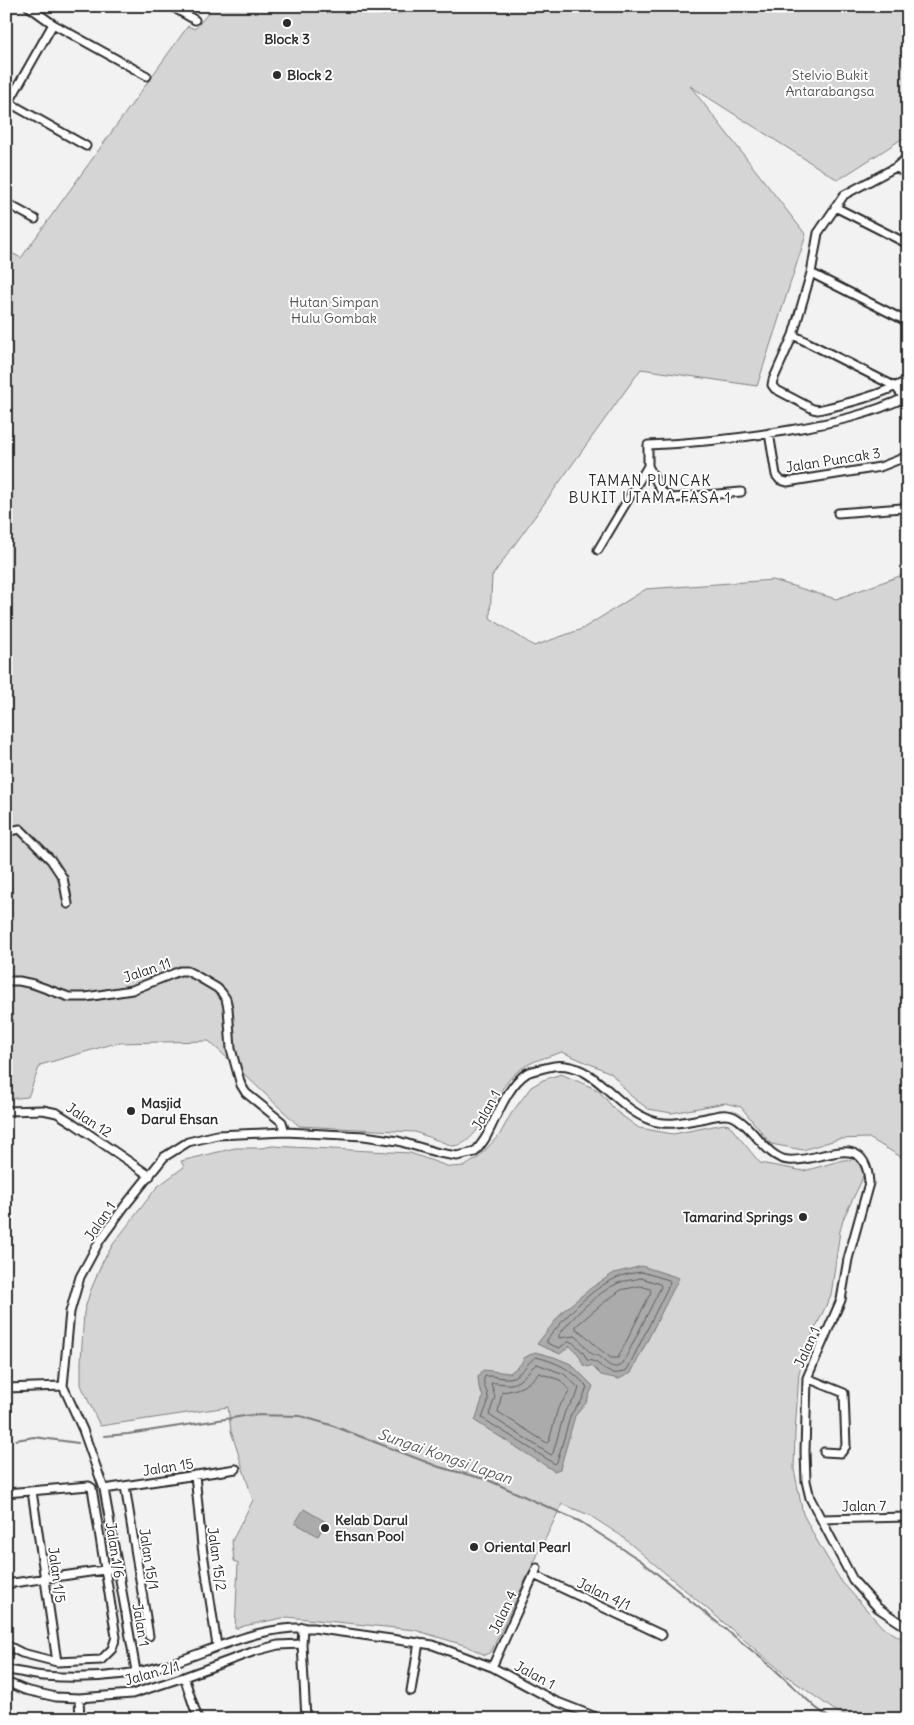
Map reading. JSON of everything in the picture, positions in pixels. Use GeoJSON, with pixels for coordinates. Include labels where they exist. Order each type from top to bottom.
{"type":"FeatureCollection","features":[{"type":"Feature","properties":{"kind":"street"},"geometry":{"type":"LineString","coordinates":[[28,6],[53,24],[147,76]]}},
{"type":"Feature","properties":{"kind":"street"},"geometry":{"type":"LineString","coordinates":[[171,6],[195,20]]}},
{"type":"Feature","properties":{"kind":"street"},"geometry":{"type":"LineString","coordinates":[[53,24],[8,102],[86,146]]}},
{"type":"Feature","properties":{"kind":"street"},"geometry":{"type":"LineString","coordinates":[[908,157],[896,167],[844,195],[818,233],[811,273],[793,335],[772,385],[775,389],[812,409],[818,410],[856,402],[896,387],[908,380]]}},
{"type":"Feature","properties":{"kind":"street"},"geometry":{"type":"LineString","coordinates":[[896,167],[908,175]]}},
{"type":"Feature","properties":{"kind":"street"},"geometry":{"type":"LineString","coordinates":[[6,203],[35,219]]}},
{"type":"Feature","properties":{"kind":"street"},"geometry":{"type":"LineString","coordinates":[[835,207],[908,244]]}},
{"type":"Feature","properties":{"kind":"street"},"geometry":{"type":"LineString","coordinates":[[811,273],[908,322]]}},
{"type":"Feature","properties":{"kind":"street"},"geometry":{"type":"LineString","coordinates":[[741,492],[672,498],[662,492],[648,466],[648,445],[723,440],[836,422],[866,414],[906,397],[896,387],[793,335]]}},
{"type":"Feature","properties":{"kind":"street","name":"Jalan Puncak 3"},"geometry":{"type":"LineString","coordinates":[[769,433],[776,475],[780,480],[787,482],[880,467],[908,456]]}},
{"type":"Feature","properties":{"kind":"street"},"geometry":{"type":"LineString","coordinates":[[598,550],[648,466]]}},
{"type":"Feature","properties":{"kind":"street"},"geometry":{"type":"LineString","coordinates":[[838,513],[908,506]]}},
{"type":"Feature","properties":{"kind":"street"},"geometry":{"type":"LineString","coordinates":[[6,832],[20,829],[51,860],[63,878],[68,904]]}},
{"type":"Feature","properties":{"kind":"street","name":"Jalan 11"},"geometry":{"type":"LineString","coordinates":[[6,981],[34,984],[69,997],[86,997],[132,990],[180,971],[195,974],[217,988],[226,998],[231,1049],[241,1085],[246,1093],[282,1122],[285,1132]]}},
{"type":"Feature","properties":{"kind":"street","name":"Jalan 1"},"geometry":{"type":"LineString","coordinates":[[136,1671],[104,1489],[83,1430],[63,1386],[70,1312],[80,1277],[100,1240],[164,1157],[188,1142],[217,1134],[285,1132],[364,1136],[457,1156],[475,1152],[488,1134],[499,1108],[527,1073],[557,1065],[575,1068],[592,1076],[629,1109],[650,1120],[668,1124],[723,1114],[734,1117],[781,1158],[789,1160],[822,1156],[842,1151],[852,1152],[861,1158],[865,1164],[868,1171],[869,1184],[848,1259],[842,1300],[807,1378],[806,1481],[810,1498],[853,1580],[878,1608],[908,1628]]}},
{"type":"Feature","properties":{"kind":"street","name":"Jalan 12"},"geometry":{"type":"LineString","coordinates":[[6,1111],[43,1110],[57,1114],[150,1176]]}},
{"type":"Feature","properties":{"kind":"street"},"geometry":{"type":"LineString","coordinates":[[807,1378],[844,1393],[846,1446],[841,1453],[824,1452]]}},
{"type":"Feature","properties":{"kind":"street"},"geometry":{"type":"LineString","coordinates":[[6,1388],[63,1386]]}},
{"type":"Feature","properties":{"kind":"street","name":"Jalan 15"},"geometry":{"type":"LineString","coordinates":[[104,1489],[236,1469]]}},
{"type":"Feature","properties":{"kind":"street","name":"Jalan 15/2"},"geometry":{"type":"LineString","coordinates":[[195,1475],[202,1546],[217,1646]]}},
{"type":"Feature","properties":{"kind":"street","name":"Jalan 1/6"},"geometry":{"type":"LineString","coordinates":[[6,1493],[89,1486],[92,1488],[116,1637],[112,1650],[101,1660],[57,1662],[22,1653],[6,1644]]}},
{"type":"Feature","properties":{"kind":"street","name":"Jalan 15/1"},"geometry":{"type":"LineString","coordinates":[[125,1486],[149,1636]]}},
{"type":"Feature","properties":{"kind":"street","name":"Jalan 1/5"},"geometry":{"type":"LineString","coordinates":[[32,1491],[57,1662]]}},
{"type":"Feature","properties":{"kind":"street","name":"Jalan 7"},"geometry":{"type":"LineString","coordinates":[[821,1519],[908,1517]]}},
{"type":"Feature","properties":{"kind":"street"},"geometry":{"type":"LineString","coordinates":[[6,1584],[118,1568]]}},
{"type":"Feature","properties":{"kind":"street","name":"Jalan 4/1"},"geometry":{"type":"LineString","coordinates":[[536,1571],[662,1635]]}},
{"type":"Feature","properties":{"kind":"street","name":"Jalan 4"},"geometry":{"type":"LineString","coordinates":[[492,1667],[536,1571]]}},
{"type":"Feature","properties":{"kind":"street"},"geometry":{"type":"LineString","coordinates":[[292,1719],[306,1717],[302,1644],[303,1627]]}},
{"type":"Feature","properties":{"kind":"street","name":"Jalan 1"},"geometry":{"type":"LineString","coordinates":[[6,1670],[42,1676],[106,1676],[161,1666],[261,1633],[303,1627],[419,1642],[450,1650],[492,1667],[555,1700],[601,1719]]}},
{"type":"Feature","properties":{"kind":"street"},"geometry":{"type":"LineString","coordinates":[[411,1691],[419,1642]]}},
{"type":"Feature","properties":{"kind":"street","name":"Jalan 2/1"},"geometry":{"type":"LineString","coordinates":[[6,1682],[25,1690],[56,1697],[80,1698],[132,1694],[255,1651],[278,1645],[302,1644]]}},
{"type":"Feature","properties":{"kind":"street"},"geometry":{"type":"LineString","coordinates":[[184,1677],[198,1719]]}},
{"type":"Feature","properties":{"kind":"street"},"geometry":{"type":"LineString","coordinates":[[80,1698],[80,1719]]}},
{"type":"Feature","properties":{"kind":"green space","name":"Hutan Simpan Hulu Gombak"},"geometry":{"type":"Polygon","coordinates":[[[214,6],[366,6],[382,15],[443,9],[449,6],[908,6],[908,135],[838,180],[690,86],[806,235],[757,386],[641,369],[492,576],[490,618],[534,646],[582,629],[646,589],[773,580],[836,599],[908,573],[908,1161],[869,1138],[839,1139],[803,1150],[771,1144],[741,1107],[725,1103],[672,1113],[648,1109],[631,1096],[611,1073],[562,1052],[533,1062],[517,1072],[507,1082],[493,1102],[473,1136],[467,1141],[453,1146],[415,1132],[299,1126],[209,1041],[116,1043],[40,1065],[28,1097],[6,1099],[6,250],[21,258],[188,26],[195,29],[214,6]]]}},
{"type":"Feature","properties":{"kind":"green space"},"geometry":{"type":"Polygon","coordinates":[[[561,1074],[598,1090],[617,1112],[639,1128],[673,1134],[724,1124],[729,1125],[760,1163],[804,1171],[843,1160],[859,1159],[862,1163],[864,1173],[844,1217],[840,1231],[831,1295],[807,1346],[799,1373],[794,1469],[803,1514],[841,1581],[882,1627],[908,1642],[908,1719],[853,1719],[834,1710],[788,1677],[620,1535],[589,1515],[562,1504],[491,1652],[485,1655],[467,1646],[415,1630],[287,1617],[235,1629],[238,1563],[234,1561],[232,1541],[253,1500],[231,1431],[228,1407],[100,1426],[81,1385],[84,1312],[90,1292],[103,1261],[114,1243],[157,1187],[184,1167],[181,1161],[235,1148],[272,1146],[410,1153],[450,1167],[465,1166],[478,1158],[500,1134],[511,1114],[531,1087],[543,1080],[561,1074]]]}},
{"type":"Feature","properties":{"kind":"water"},"geometry":{"type":"Polygon","coordinates":[[[642,1266],[679,1278],[631,1373],[619,1379],[601,1375],[591,1365],[589,1367],[583,1365],[579,1355],[570,1346],[560,1354],[537,1344],[563,1311],[591,1288],[614,1273],[642,1266]]]}},
{"type":"Feature","properties":{"kind":"water"},"geometry":{"type":"Polygon","coordinates":[[[535,1352],[571,1364],[593,1386],[586,1403],[575,1416],[560,1469],[554,1471],[475,1421],[483,1397],[478,1377],[483,1370],[510,1373],[521,1364],[524,1358],[535,1352]]]}},
{"type":"Feature","properties":{"kind":"water"},"geometry":{"type":"Polygon","coordinates":[[[304,1509],[326,1522],[318,1536],[295,1523],[304,1509]]]}},
{"type":"Feature","properties":{"kind":"waterway","name":"Sungai Kongsi Lapan"},"geometry":{"type":"LineString","coordinates":[[104,1436],[251,1415],[300,1416],[331,1425],[439,1467],[488,1480],[581,1522],[640,1560],[771,1666],[815,1707],[831,1719]]}},
{"type":"Feature","properties":{"kind":"waterway","name":"Sungai Kongsi Lapan"},"geometry":{"type":"LineString","coordinates":[[16,1440],[34,1437],[78,1443]]}},
{"type":"Feature","properties":{"kind":"place","name":"Block 3"},"geometry":{"type":"Point","coordinates":[287,23]}},
{"type":"Feature","properties":{"kind":"place","name":"Block 2"},"geometry":{"type":"Point","coordinates":[277,75]}},
{"type":"Feature","properties":{"kind":"place","name":"Masjid Darul Ehsan"},"geometry":{"type":"Point","coordinates":[131,1111]}},
{"type":"Feature","properties":{"kind":"place","name":"Tamarind Springs"},"geometry":{"type":"Point","coordinates":[803,1217]}},
{"type":"Feature","properties":{"kind":"place","name":"Kelab Darul Ehsan Pool"},"geometry":{"type":"Point","coordinates":[325,1528]}},
{"type":"Feature","properties":{"kind":"place","name":"Oriental Pearl"},"geometry":{"type":"Point","coordinates":[474,1547]}},
{"type":"Feature","properties":{"kind":"district","name":"TAMAN PUNCAK BUKIT UTAMA FASA 1"},"geometry":{"type":"Point","coordinates":[650,488]}},
{"type":"Feature","properties":{"kind":"park label","name":"Stelvio Bukit Antarabangsa"},"geometry":{"type":"Point","coordinates":[830,84]}}]}
